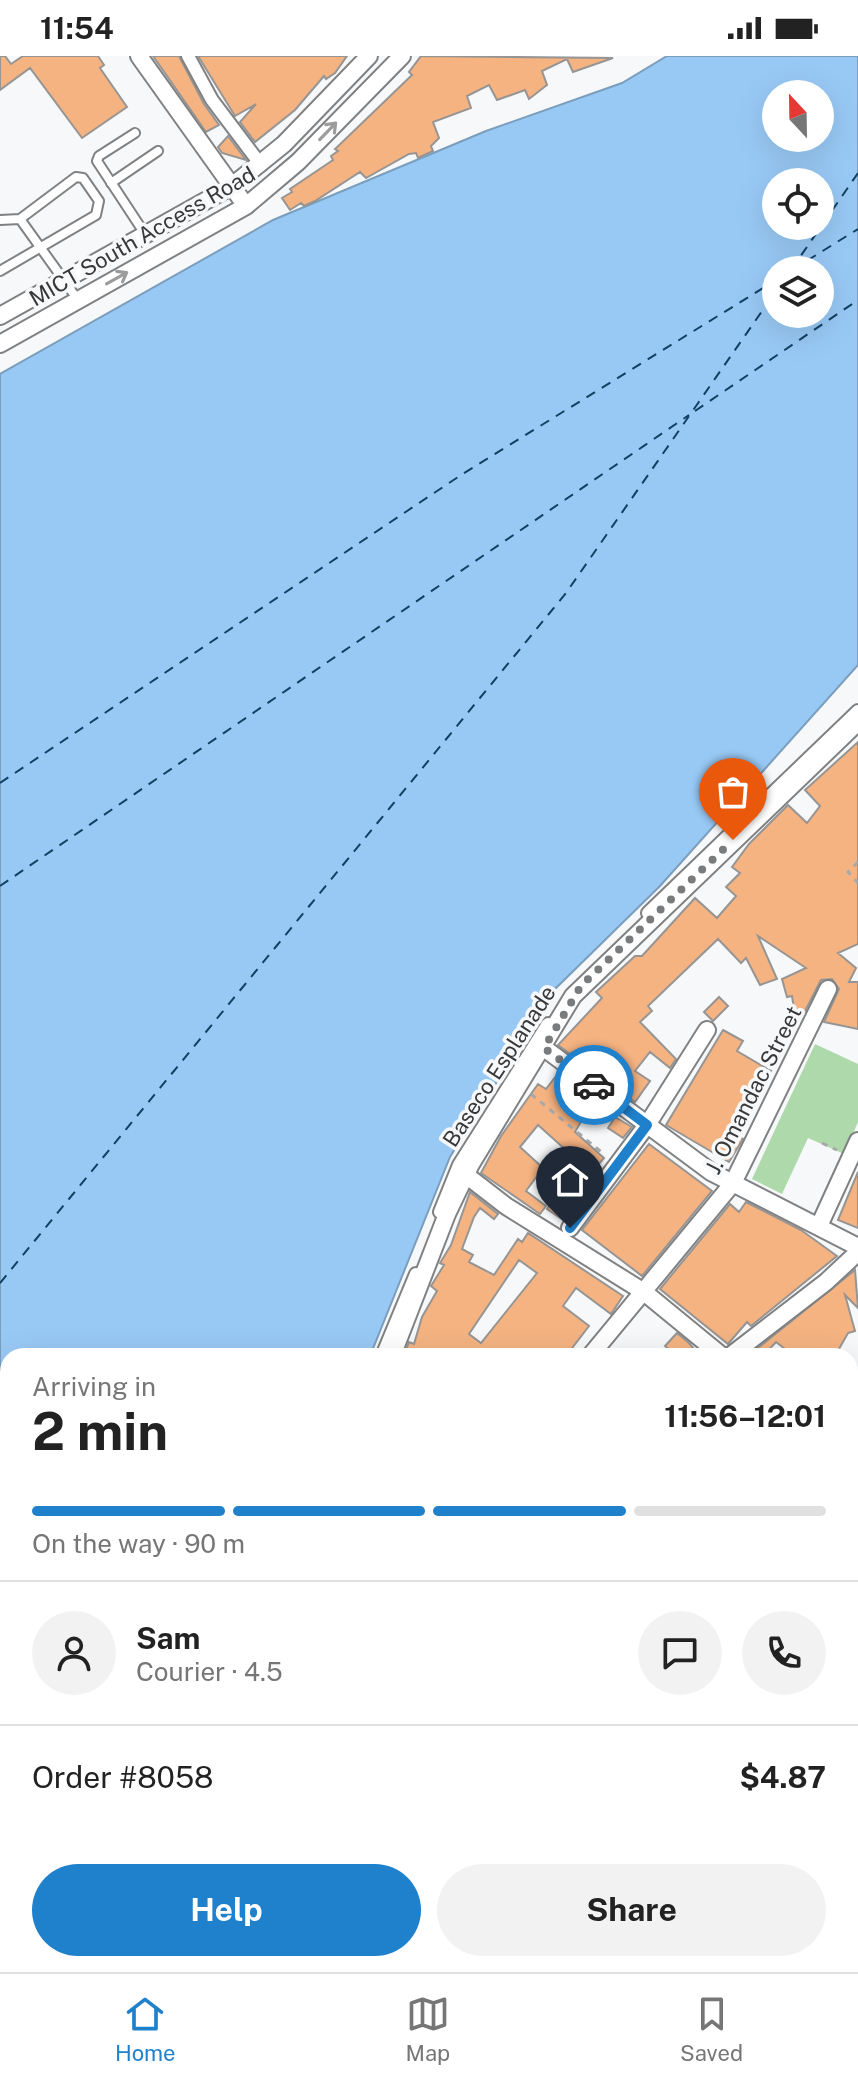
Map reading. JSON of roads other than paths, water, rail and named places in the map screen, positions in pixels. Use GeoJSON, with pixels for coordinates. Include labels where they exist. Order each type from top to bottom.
{"type":"FeatureCollection","features":[{"type":"Feature","properties":{"kind":"street"},"geometry":{"type":"LineString","coordinates":[[139,56],[246,206]]}},
{"type":"Feature","properties":{"kind":"street"},"geometry":{"type":"LineString","coordinates":[[188,56],[212,100],[261,165]]}},
{"type":"Feature","properties":{"kind":"street","name":"MICT South Access Road"},"geometry":{"type":"LineString","coordinates":[[0,316],[232,186],[261,165],[369,56]]}},
{"type":"Feature","properties":{"kind":"street","name":"MICT South Access Road"},"geometry":{"type":"LineString","coordinates":[[0,344],[246,206],[298,162],[402,56]]}},
{"type":"Feature","properties":{"kind":"street","name":"Baseco Esplanade"},"geometry":{"type":"LineString","coordinates":[[385,1348],[459,1165],[569,991],[858,711]]}},
{"type":"Feature","properties":{"kind":"street"},"geometry":{"type":"LineString","coordinates":[[395,1348],[466,1175],[581,986],[858,722]]}},
{"type":"Feature","properties":{"kind":"street","name":"J. Omandac Street"},"geometry":{"type":"LineString","coordinates":[[597,1348],[733,1183],[828,989]]}},
{"type":"Feature","properties":{"kind":"street"},"geometry":{"type":"LineString","coordinates":[[570,1228],[647,1125],[707,1030]]}},
{"type":"Feature","properties":{"kind":"street"},"geometry":{"type":"LineString","coordinates":[[544,1048],[711,1172],[858,1249],[826,1282],[740,1348]]}},
{"type":"Feature","properties":{"kind":"street"},"geometry":{"type":"LineString","coordinates":[[819,1226],[858,1141]]}},
{"type":"Feature","properties":{"kind":"street"},"geometry":{"type":"LineString","coordinates":[[466,1175],[506,1206],[644,1292],[712,1348]]}},
{"type":"Feature","properties":{"kind":"lane"},"geometry":{"type":"LineString","coordinates":[[135,133],[99,156],[97,161],[145,234]]}},
{"type":"Feature","properties":{"kind":"lane"},"geometry":{"type":"LineString","coordinates":[[111,183],[158,151]]}},
{"type":"Feature","properties":{"kind":"lane"},"geometry":{"type":"LineString","coordinates":[[0,220],[20,219],[76,177],[83,178],[99,201],[99,212],[0,271]]}},
{"type":"Feature","properties":{"kind":"lane"},"geometry":{"type":"LineString","coordinates":[[20,219],[78,300]]}},
{"type":"Feature","properties":{"kind":"water"},"geometry":{"type":"Polygon","coordinates":[[[667,56],[858,56],[858,665],[660,886],[554,990],[450,1157],[373,1348],[0,1348],[0,374],[273,220],[486,131],[622,83],[667,56]]]}}]}
